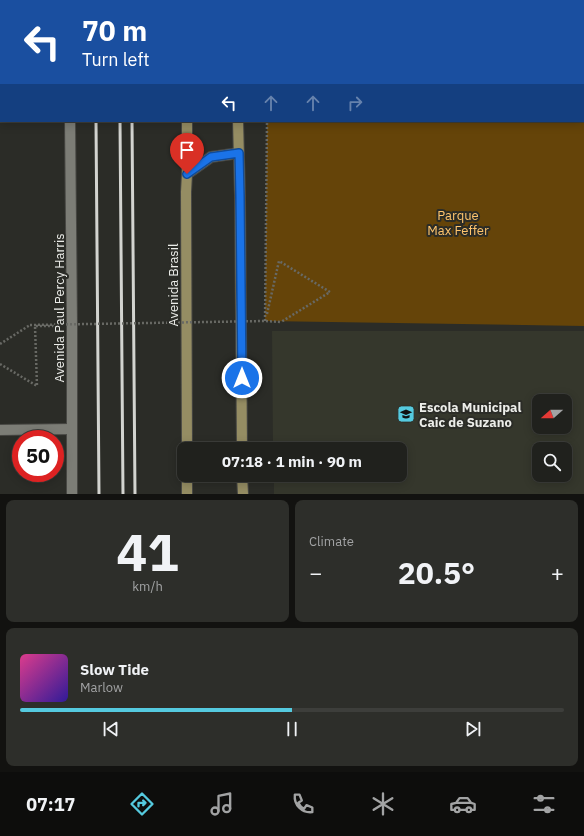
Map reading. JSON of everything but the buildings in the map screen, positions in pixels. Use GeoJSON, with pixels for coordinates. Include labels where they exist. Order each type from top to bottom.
{"type":"FeatureCollection","features":[{"type":"Feature","properties":{"kind":"main road","name":"Avenida Brasil"},"geometry":{"type":"LineString","coordinates":[[187,122],[187,442]]}},
{"type":"Feature","properties":{"kind":"main road"},"geometry":{"type":"LineString","coordinates":[[238,122],[242,442]]}},
{"type":"Feature","properties":{"kind":"main road"},"geometry":{"type":"LineString","coordinates":[[187,174],[211,157],[239,153]]}},
{"type":"Feature","properties":{"kind":"main road"},"geometry":{"type":"LineString","coordinates":[[187,482],[188,494]]}},
{"type":"Feature","properties":{"kind":"main road"},"geometry":{"type":"LineString","coordinates":[[242,482],[243,494]]}},
{"type":"Feature","properties":{"kind":"street","name":"Avenida Paul Percy Harris"},"geometry":{"type":"LineString","coordinates":[[70,122],[72,494]]}},
{"type":"Feature","properties":{"kind":"street"},"geometry":{"type":"LineString","coordinates":[[0,430],[72,429]]}},
{"type":"Feature","properties":{"kind":"path"},"geometry":{"type":"LineString","coordinates":[[265,321],[267,122]]}},
{"type":"Feature","properties":{"kind":"path"},"geometry":{"type":"LineString","coordinates":[[0,344],[30,325],[281,322],[330,292],[279,261],[265,321]]}},
{"type":"Feature","properties":{"kind":"path"},"geometry":{"type":"LineString","coordinates":[[0,364],[37,386],[35,326]]}},
{"type":"Feature","properties":{"kind":"shaded area","name":"Escola Municipal Caic de Suzano"},"geometry":{"type":"Polygon","coordinates":[[[272,331],[584,331],[584,494],[274,494],[274,482],[407,482],[407,442],[273,442],[272,331]]]}},
{"type":"Feature","properties":{"kind":"green space","name":"Parque Max Feffer"},"geometry":{"type":"Polygon","coordinates":[[[267,122],[584,122],[584,326],[265,321],[267,122]]]}},
{"type":"Feature","properties":{"kind":"railway"},"geometry":{"type":"LineString","coordinates":[[96,122],[99,494]]}},
{"type":"Feature","properties":{"kind":"railway"},"geometry":{"type":"LineString","coordinates":[[120,122],[123,494]]}},
{"type":"Feature","properties":{"kind":"railway"},"geometry":{"type":"LineString","coordinates":[[132,122],[135,494]]}},
{"type":"Feature","properties":{"kind":"place","name":"Escola Municipal Caic de Suzano"},"geometry":{"type":"Point","coordinates":[406,414]}},
{"type":"Feature","properties":{"kind":"route"},"geometry":{"type":"LineString","coordinates":[[187,174],[211,157],[239,153],[242,378]]}}]}
